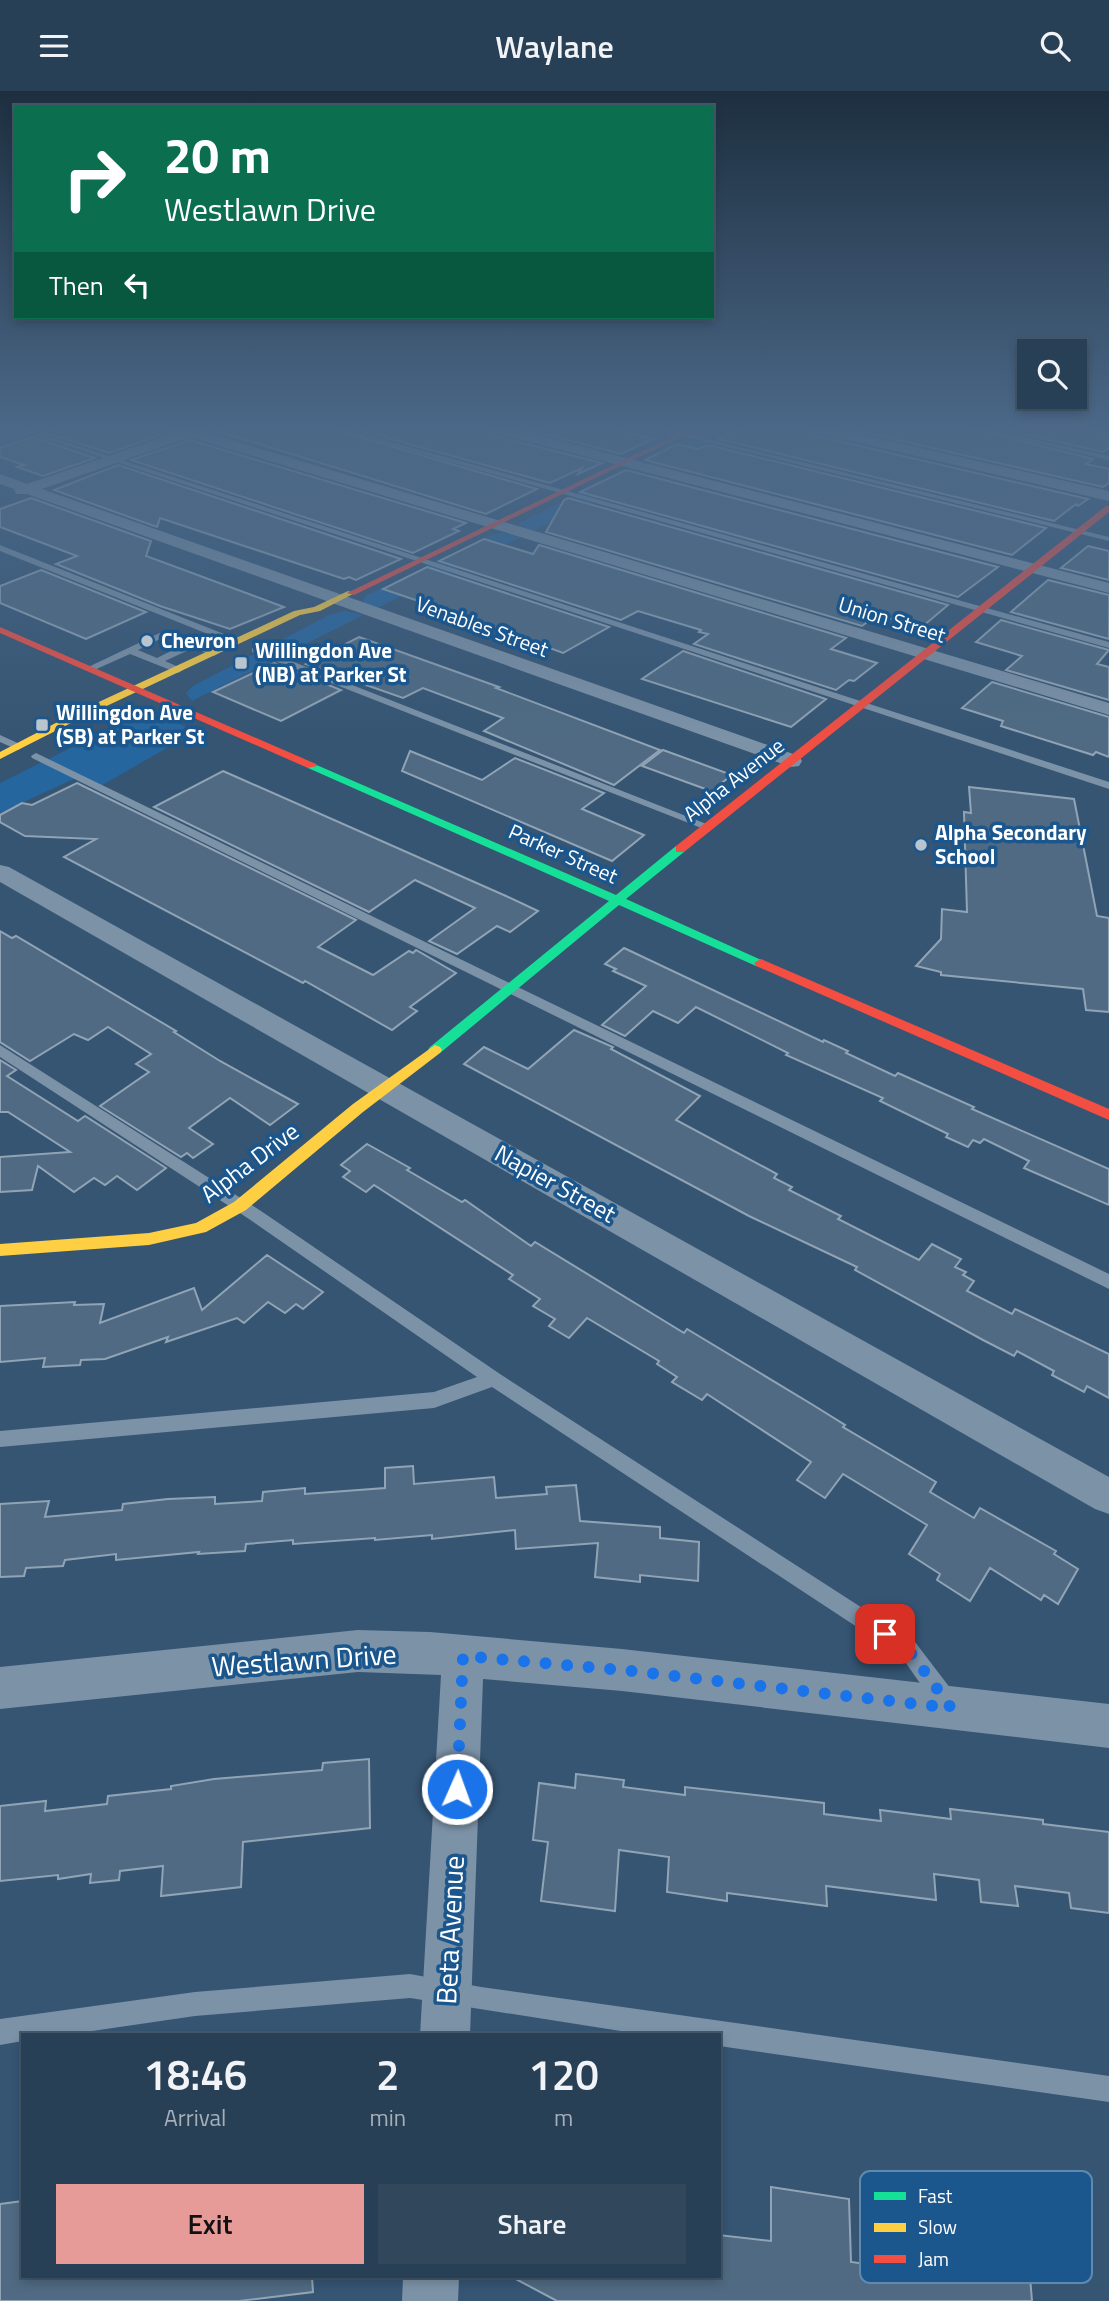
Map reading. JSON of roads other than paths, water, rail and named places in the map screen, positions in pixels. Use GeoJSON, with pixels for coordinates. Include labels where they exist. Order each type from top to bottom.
{"type":"FeatureCollection","features":[{"type":"Feature","properties":{"kind":"street","name":"Venables Street"},"geometry":{"type":"LineString","coordinates":[[149,532],[791,761]]}},
{"type":"Feature","properties":{"kind":"street"},"geometry":{"type":"LineString","coordinates":[[0,756],[32,754],[77,716],[297,613],[317,609],[476,532]]}},
{"type":"Feature","properties":{"kind":"street","name":"Union Street"},"geometry":{"type":"LineString","coordinates":[[520,532],[1109,709]]}},
{"type":"Feature","properties":{"kind":"street"},"geometry":{"type":"LineString","coordinates":[[893,532],[1109,588]]}},
{"type":"Feature","properties":{"kind":"street","name":"Alpha Avenue"},"geometry":{"type":"LineString","coordinates":[[386,1088],[513,989],[708,827],[1080,532]]}},
{"type":"Feature","properties":{"kind":"street"},"geometry":{"type":"LineString","coordinates":[[98,725],[255,650],[311,619],[317,609]]}},
{"type":"Feature","properties":{"kind":"street","name":"Parker Street"},"geometry":{"type":"LineString","coordinates":[[0,630],[1109,1115]]}},
{"type":"Feature","properties":{"kind":"street","name":"Napier Street"},"geometry":{"type":"LineString","coordinates":[[0,872],[1109,1497]]}},
{"type":"Feature","properties":{"kind":"street","name":"Alpha Drive"},"geometry":{"type":"LineString","coordinates":[[0,1250],[149,1239],[200,1228],[240,1206],[386,1088]]}},
{"type":"Feature","properties":{"kind":"street","name":"Westlawn Drive"},"geometry":{"type":"LineString","coordinates":[[0,1688],[358,1651],[463,1656],[622,1670],[1109,1726]]}},
{"type":"Feature","properties":{"kind":"street","name":"Beta Avenue"},"geometry":{"type":"LineString","coordinates":[[447,2014],[463,1656]]}},
{"type":"Feature","properties":{"kind":"street"},"geometry":{"type":"LineString","coordinates":[[430,2301],[431,2278]]}},
{"type":"Feature","properties":{"kind":"lane"},"geometry":{"type":"LineString","coordinates":[[333,532],[1109,786]]}},
{"type":"Feature","properties":{"kind":"lane"},"geometry":{"type":"LineString","coordinates":[[705,532],[1109,645]]}},
{"type":"Feature","properties":{"kind":"lane"},"geometry":{"type":"LineString","coordinates":[[1081,532],[1109,539]]}},
{"type":"Feature","properties":{"kind":"lane"},"geometry":{"type":"LineString","coordinates":[[0,548],[236,642]]}},
{"type":"Feature","properties":{"kind":"lane"},"geometry":{"type":"LineString","coordinates":[[89,669],[166,633],[177,640],[214,653]]}},
{"type":"Feature","properties":{"kind":"lane"},"geometry":{"type":"LineString","coordinates":[[158,661],[193,644]]}},
{"type":"Feature","properties":{"kind":"lane"},"geometry":{"type":"LineString","coordinates":[[144,656],[158,649]]}},
{"type":"Feature","properties":{"kind":"lane"},"geometry":{"type":"LineString","coordinates":[[130,650],[178,670]]}},
{"type":"Feature","properties":{"kind":"lane"},"geometry":{"type":"LineString","coordinates":[[255,650],[708,827]]}},
{"type":"Feature","properties":{"kind":"lane"},"geometry":{"type":"LineString","coordinates":[[0,738],[1109,1282]]}},
{"type":"Feature","properties":{"kind":"lane"},"geometry":{"type":"LineString","coordinates":[[0,1050],[240,1206],[494,1379],[908,1649],[951,1708]]}},
{"type":"Feature","properties":{"kind":"lane"},"geometry":{"type":"LineString","coordinates":[[0,1439],[434,1400],[494,1379]]}},
{"type":"Feature","properties":{"kind":"lane"},"geometry":{"type":"LineString","coordinates":[[0,2032],[267,1995],[410,1986],[447,2014],[615,2033]]}},
{"type":"Feature","properties":{"kind":"lane"},"geometry":{"type":"LineString","coordinates":[[721,2045],[1109,2089]]}},
{"type":"Feature","properties":{"kind":"place","name":"Chevron"},"geometry":{"type":"Point","coordinates":[147,641]}},
{"type":"Feature","properties":{"kind":"place","name":"Willingdon Ave (NB) at Parker St"},"geometry":{"type":"Point","coordinates":[241,663]}},
{"type":"Feature","properties":{"kind":"place","name":"Willingdon Ave (SB) at Parker St"},"geometry":{"type":"Point","coordinates":[42,725]}},
{"type":"Feature","properties":{"kind":"place","name":"Alpha Secondary School"},"geometry":{"type":"Point","coordinates":[921,845]}}]}
